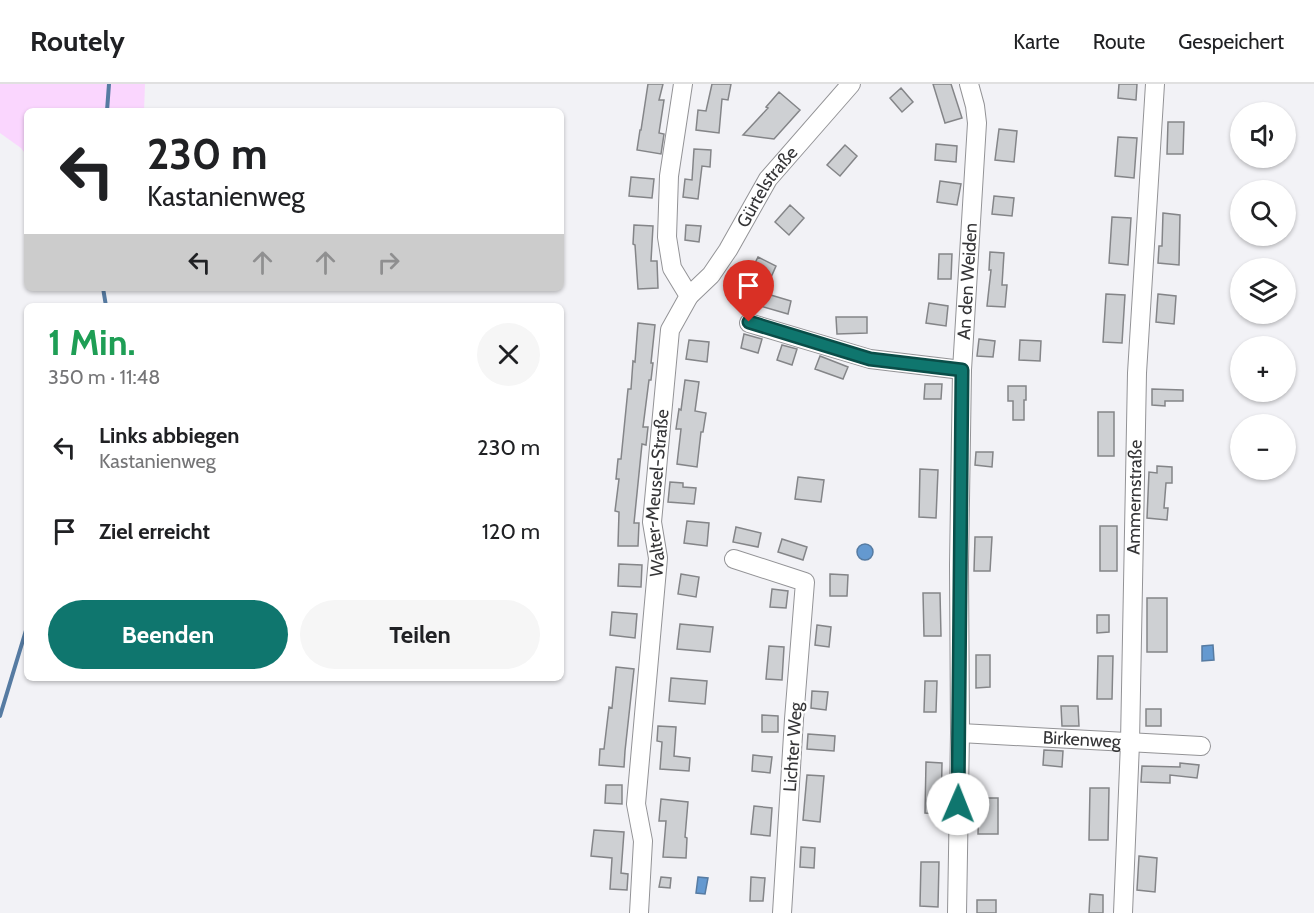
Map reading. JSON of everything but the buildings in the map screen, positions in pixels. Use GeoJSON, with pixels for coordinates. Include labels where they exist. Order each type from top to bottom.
{"type":"FeatureCollection","features":[{"type":"Feature","properties":{"kind":"street"},"geometry":{"type":"LineString","coordinates":[[683,84],[669,176],[667,237],[672,268],[689,296]]}},
{"type":"Feature","properties":{"kind":"street","name":"Gürtelstraße"},"geometry":{"type":"LineString","coordinates":[[689,296],[711,275],[728,250],[768,179],[851,84]]}},
{"type":"Feature","properties":{"kind":"street","name":"An den Weiden"},"geometry":{"type":"LineString","coordinates":[[957,913],[962,370],[977,123],[969,84]]}},
{"type":"Feature","properties":{"kind":"street","name":"Ammernstraße"},"geometry":{"type":"LineString","coordinates":[[1123,913],[1131,743],[1137,373],[1155,84]]}},
{"type":"Feature","properties":{"kind":"street","name":"Walter-Meusel-Straße"},"geometry":{"type":"LineString","coordinates":[[639,913],[643,841],[636,804],[658,558],[652,522],[655,472],[670,330],[689,296]]}},
{"type":"Feature","properties":{"kind":"street"},"geometry":{"type":"LineString","coordinates":[[749,322],[870,359],[962,370]]}},
{"type":"Feature","properties":{"kind":"street","name":"Lichter Weg"},"geometry":{"type":"LineString","coordinates":[[734,559],[806,582],[794,719],[782,913]]}},
{"type":"Feature","properties":{"kind":"street","name":"Birkenweg"},"geometry":{"type":"LineString","coordinates":[[960,733],[1201,747]]}},
{"type":"Feature","properties":{"kind":"shaded area"},"geometry":{"type":"Polygon","coordinates":[[[0,84],[145,84],[144,108],[24,108],[24,152],[0,133],[0,84]]]}},
{"type":"Feature","properties":{"kind":"water"},"geometry":{"type":"Polygon","coordinates":[[[865,544],[871,546],[873,552],[871,558],[865,560],[859,558],[857,552],[859,546],[865,544]]]}},
{"type":"Feature","properties":{"kind":"water"},"geometry":{"type":"Polygon","coordinates":[[[1213,645],[1214,660],[1202,661],[1202,646],[1213,645]]]}},
{"type":"Feature","properties":{"kind":"water"},"geometry":{"type":"Polygon","coordinates":[[[698,877],[708,878],[705,894],[696,893],[698,877]]]}},
{"type":"Feature","properties":{"kind":"waterway"},"geometry":{"type":"LineString","coordinates":[[107,108],[109,84]]}},
{"type":"Feature","properties":{"kind":"waterway"},"geometry":{"type":"LineString","coordinates":[[104,291],[106,303]]}},
{"type":"Feature","properties":{"kind":"waterway"},"geometry":{"type":"LineString","coordinates":[[0,716],[24,637]]}},
{"type":"Feature","properties":{"kind":"route"},"geometry":{"type":"LineString","coordinates":[[749,322],[870,359],[962,370],[958,804]]}}]}
